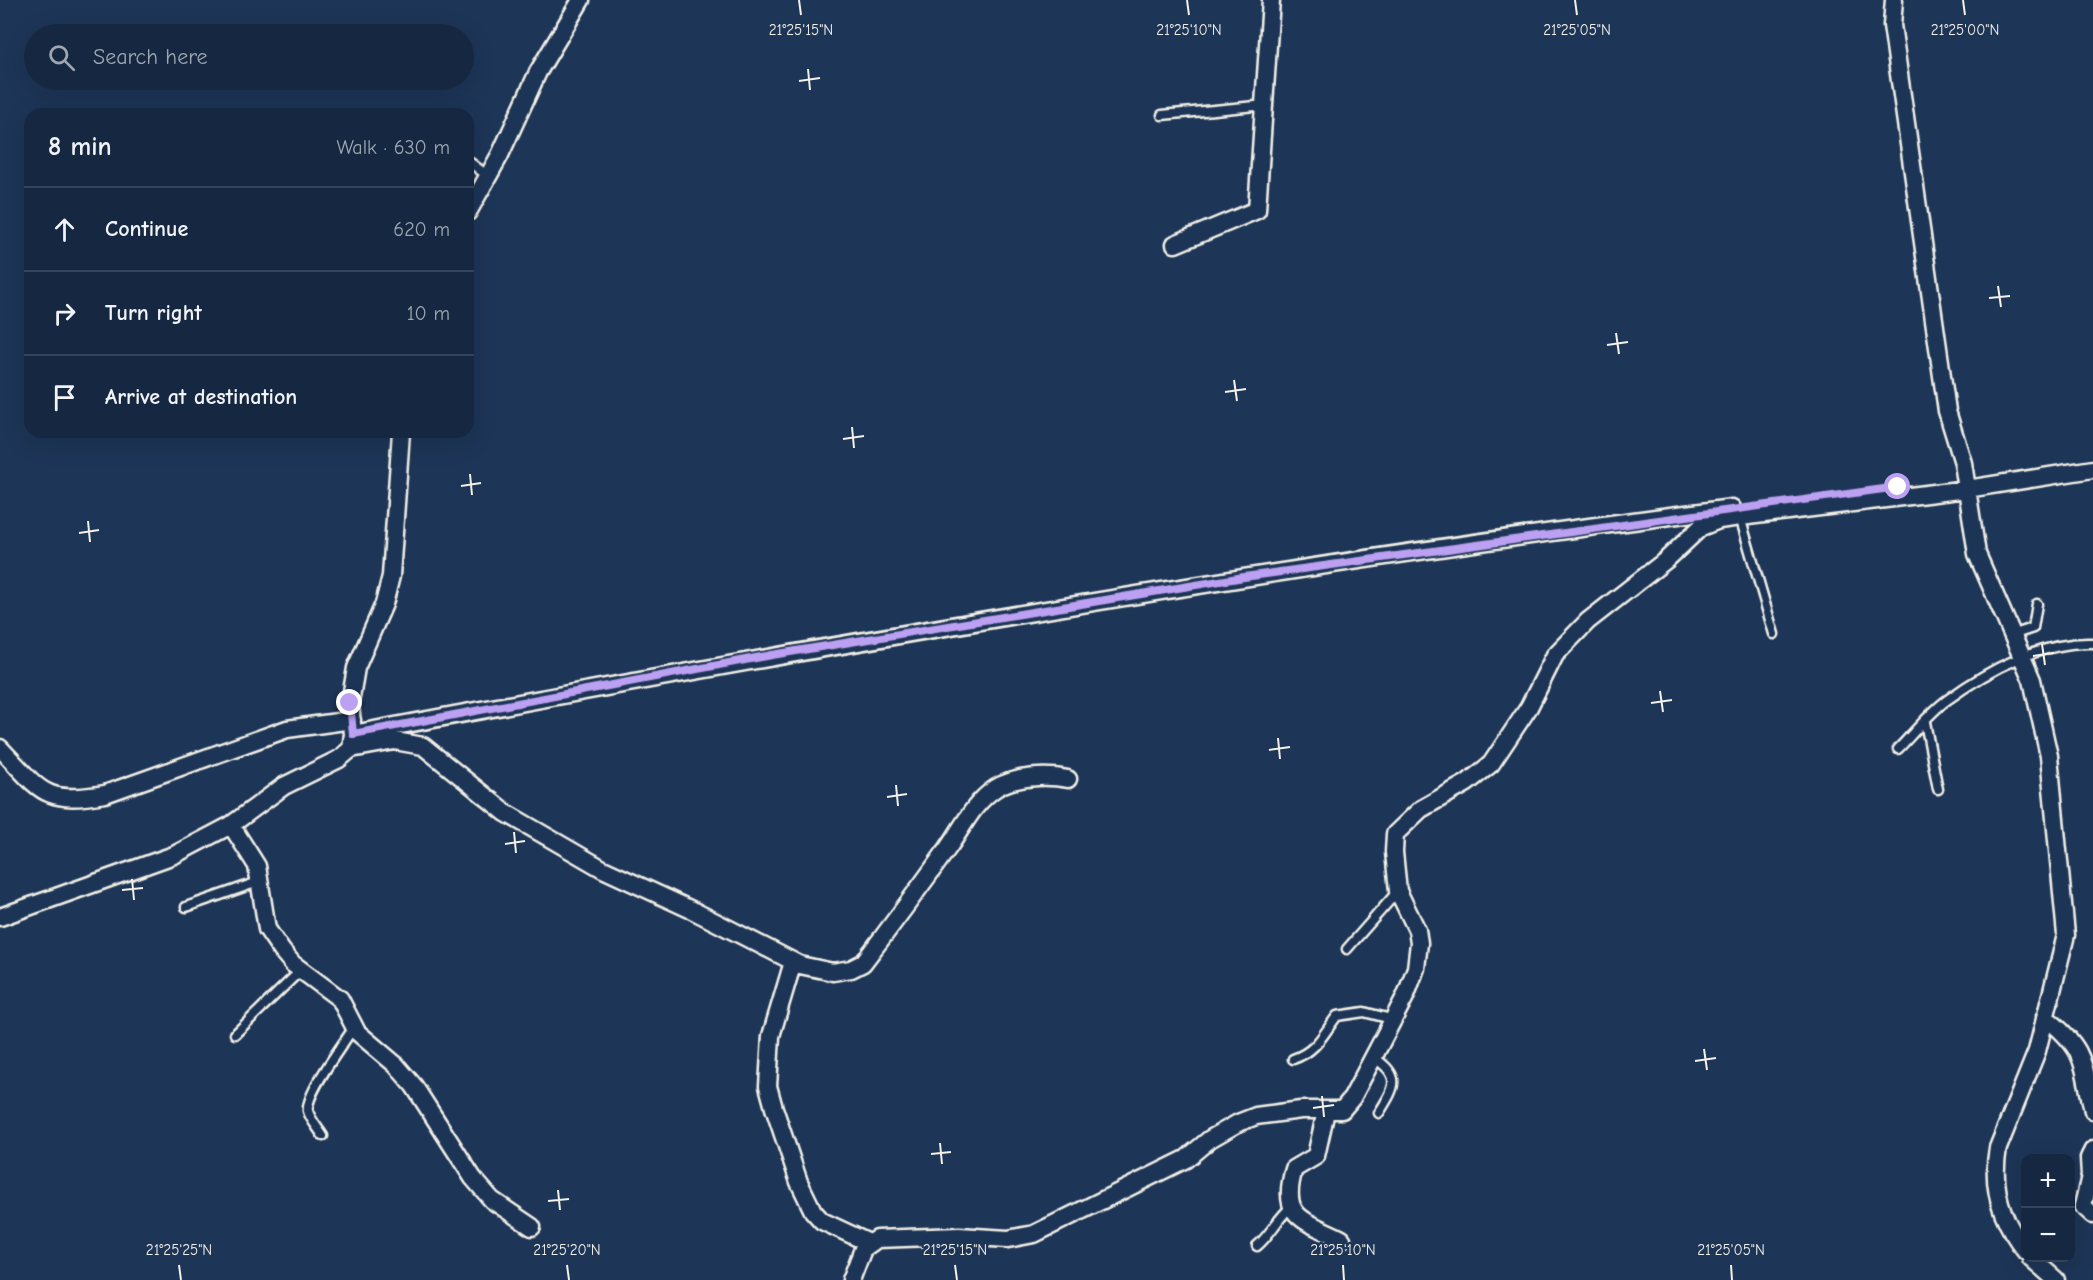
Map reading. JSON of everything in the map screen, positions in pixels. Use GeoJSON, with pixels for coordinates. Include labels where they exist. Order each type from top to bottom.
{"type":"FeatureCollection","features":[{"type":"Feature","properties":{"kind":"street"},"geometry":{"type":"LineString","coordinates":[[474,201],[538,72],[581,0]]}},
{"type":"Feature","properties":{"kind":"street"},"geometry":{"type":"LineString","coordinates":[[1175,244],[1257,210],[1266,105],[1271,0]]}},
{"type":"Feature","properties":{"kind":"street"},"geometry":{"type":"LineString","coordinates":[[1894,0],[1892,25],[1947,411],[1966,484],[1977,554],[2032,680],[2049,756],[2066,935],[2037,1051],[1998,1148],[1996,1162],[2000,1206],[2006,1222],[2021,1245]]}},
{"type":"Feature","properties":{"kind":"street"},"geometry":{"type":"LineString","coordinates":[[0,917],[174,855],[231,825],[284,786],[339,759],[352,734],[350,703],[356,668],[384,604],[391,576],[401,438]]}},
{"type":"Feature","properties":{"kind":"street"},"geometry":{"type":"LineString","coordinates":[[352,734],[772,655],[1244,577],[1695,513],[2093,469]]}},
{"type":"Feature","properties":{"kind":"street"},"geometry":{"type":"LineString","coordinates":[[851,1280],[853,1269],[869,1243],[888,1237],[1008,1239],[1034,1234],[1186,1159],[1210,1139],[1238,1123],[1256,1116],[1301,1110],[1342,1110],[1406,995],[1416,968],[1418,930],[1398,891],[1394,852],[1395,834],[1421,809],[1467,783],[1491,764],[1529,707],[1555,655],[1588,621],[1666,560],[1701,527],[1719,520],[1966,484]]}},
{"type":"Feature","properties":{"kind":"street"},"geometry":{"type":"LineString","coordinates":[[0,748],[42,792],[74,799],[105,794],[287,729],[352,734],[423,747],[515,819],[603,869],[694,911],[793,962],[811,969],[833,972],[851,969],[863,963],[960,832],[973,809],[982,800],[1006,784],[1034,778],[1068,779]]}},
{"type":"Feature","properties":{"kind":"street"},"geometry":{"type":"LineString","coordinates":[[231,825],[257,866],[267,929],[282,951],[301,970],[340,999],[354,1027],[372,1046],[396,1065],[414,1086],[473,1178],[492,1200],[532,1227]]}},
{"type":"Feature","properties":{"kind":"street"},"geometry":{"type":"LineString","coordinates":[[793,962],[771,1036],[768,1086],[798,1182],[813,1211],[822,1221],[869,1243]]}},
{"type":"Feature","properties":{"kind":"street"},"geometry":{"type":"LineString","coordinates":[[2045,1017],[2069,1036],[2079,1051],[2093,1111]]}},
{"type":"Feature","properties":{"kind":"street"},"geometry":{"type":"LineString","coordinates":[[1326,1111],[1316,1156],[1294,1169],[1289,1193],[1291,1207],[1300,1217],[1342,1239]]}},
{"type":"Feature","properties":{"kind":"street"},"geometry":{"type":"LineString","coordinates":[[2093,1150],[2089,1158],[2090,1176],[2083,1206],[2093,1215]]}},
{"type":"Feature","properties":{"kind":"street"},"geometry":{"type":"LineString","coordinates":[[2036,1262],[2056,1280]]}},
{"type":"Feature","properties":{"kind":"lane"},"geometry":{"type":"LineString","coordinates":[[1162,115],[1266,105]]}},
{"type":"Feature","properties":{"kind":"lane"},"geometry":{"type":"LineString","coordinates":[[474,166],[488,176]]}},
{"type":"Feature","properties":{"kind":"lane"},"geometry":{"type":"LineString","coordinates":[[1740,517],[1774,634]]}},
{"type":"Feature","properties":{"kind":"lane"},"geometry":{"type":"LineString","coordinates":[[2011,635],[2033,628],[2037,604]]}},
{"type":"Feature","properties":{"kind":"lane"},"geometry":{"type":"LineString","coordinates":[[1898,749],[1946,700],[2021,657],[2054,648],[2093,643]]}},
{"type":"Feature","properties":{"kind":"lane"},"geometry":{"type":"LineString","coordinates":[[1925,722],[1938,789]]}},
{"type":"Feature","properties":{"kind":"lane"},"geometry":{"type":"LineString","coordinates":[[186,907],[261,881]]}},
{"type":"Feature","properties":{"kind":"lane"},"geometry":{"type":"LineString","coordinates":[[1347,949],[1398,891]]}},
{"type":"Feature","properties":{"kind":"lane"},"geometry":{"type":"LineString","coordinates":[[235,1034],[301,970]]}},
{"type":"Feature","properties":{"kind":"lane"},"geometry":{"type":"LineString","coordinates":[[1293,1059],[1306,1055],[1321,1042],[1337,1016],[1364,1012],[1391,1019]]}},
{"type":"Feature","properties":{"kind":"lane"},"geometry":{"type":"LineString","coordinates":[[323,1136],[309,1112],[309,1104],[320,1080],[354,1027]]}},
{"type":"Feature","properties":{"kind":"lane"},"geometry":{"type":"LineString","coordinates":[[1372,1057],[1385,1065],[1394,1079],[1394,1089],[1379,1113]]}},
{"type":"Feature","properties":{"kind":"lane"},"geometry":{"type":"LineString","coordinates":[[1257,1246],[1270,1236],[1282,1215],[1291,1207]]}},
{"type":"Feature","properties":{"kind":"route"},"geometry":{"type":"LineString","coordinates":[[350,703],[353,734],[772,655],[1244,577],[1695,513],[1898,487]]}}]}
